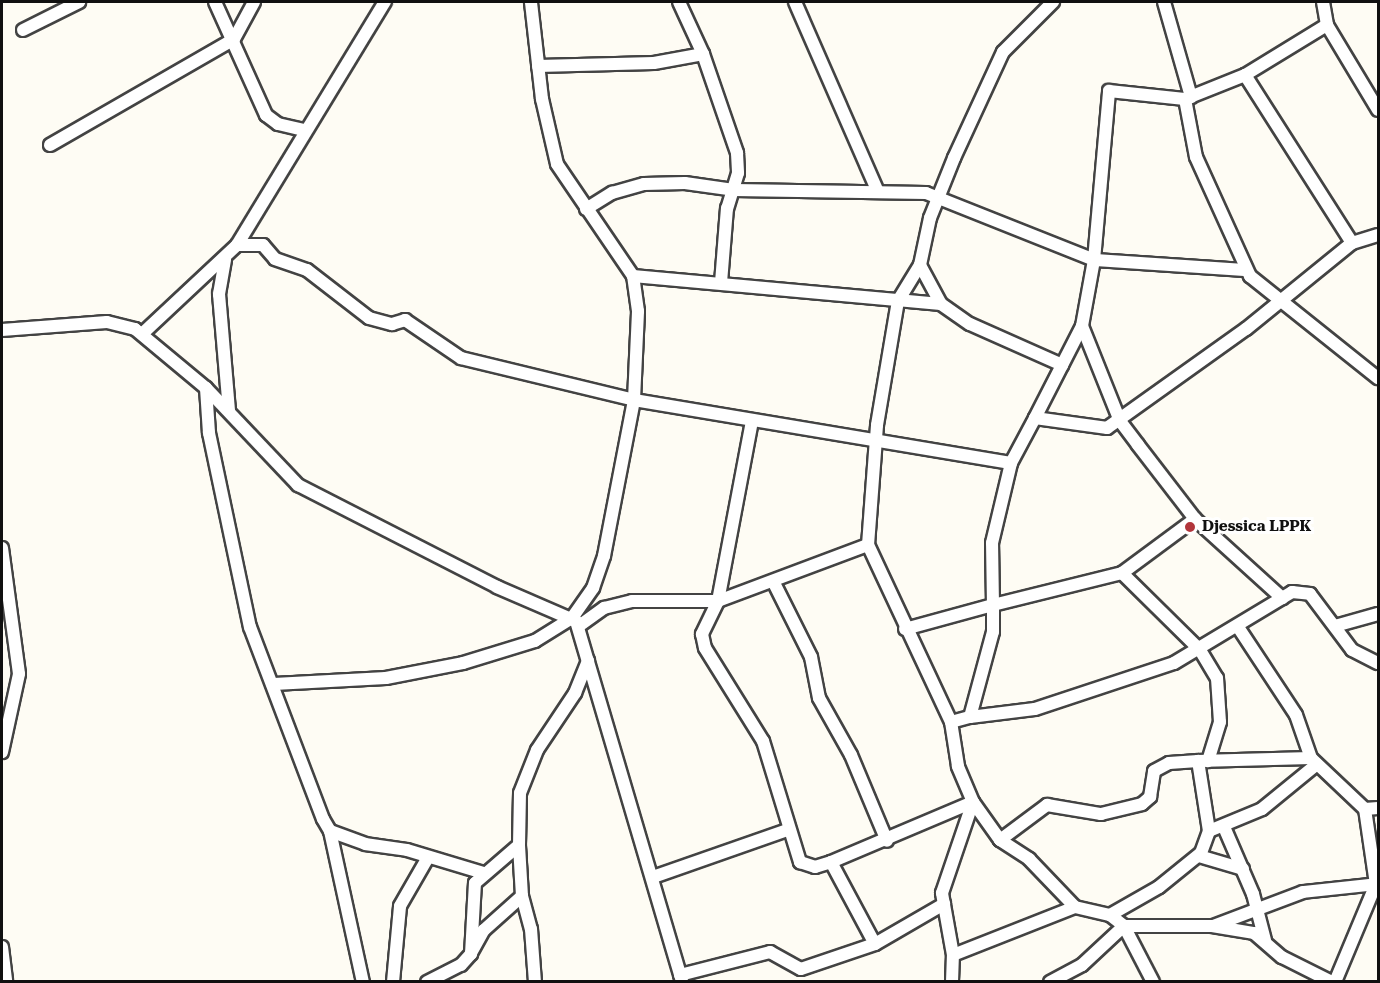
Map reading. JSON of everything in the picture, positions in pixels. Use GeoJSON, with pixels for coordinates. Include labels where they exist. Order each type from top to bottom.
{"type":"FeatureCollection","features":[{"type":"Feature","properties":{"kind":"street"},"geometry":{"type":"LineString","coordinates":[[23,30],[79,2]]}},
{"type":"Feature","properties":{"kind":"street"},"geometry":{"type":"LineString","coordinates":[[215,2],[234,39],[266,115],[278,124],[304,130]]}},
{"type":"Feature","properties":{"kind":"street"},"geometry":{"type":"LineString","coordinates":[[50,146],[234,39],[254,2]]}},
{"type":"Feature","properties":{"kind":"street"},"geometry":{"type":"LineString","coordinates":[[142,334],[237,246],[304,130],[385,2]]}},
{"type":"Feature","properties":{"kind":"street"},"geometry":{"type":"LineString","coordinates":[[531,2],[538,66],[557,164],[633,276],[638,311],[634,400],[604,556],[593,588],[575,622],[653,877],[681,978],[770,951],[801,969],[875,944],[944,904]]}},
{"type":"Feature","properties":{"kind":"street"},"geometry":{"type":"LineString","coordinates":[[679,2],[703,54],[737,153],[734,190],[727,208],[721,283]]}},
{"type":"Feature","properties":{"kind":"street"},"geometry":{"type":"LineString","coordinates":[[795,2],[877,189]]}},
{"type":"Feature","properties":{"kind":"street"},"geometry":{"type":"LineString","coordinates":[[1053,2],[1003,52],[982,91],[939,199],[920,265],[898,301],[878,443],[868,544],[905,629],[951,722],[958,766],[973,801],[1000,840],[1029,859],[1075,907],[1110,915],[1124,926],[1153,981]]}},
{"type":"Feature","properties":{"kind":"street"},"geometry":{"type":"LineString","coordinates":[[1164,2],[1188,98],[1196,157],[1246,270],[1279,301],[1378,378]]}},
{"type":"Feature","properties":{"kind":"street"},"geometry":{"type":"LineString","coordinates":[[1323,2],[1327,25],[1378,110]]}},
{"type":"Feature","properties":{"kind":"street"},"geometry":{"type":"LineString","coordinates":[[970,717],[993,632],[992,543],[1011,463],[1082,326],[1094,260],[1109,91],[1188,98],[1245,75],[1327,25]]}},
{"type":"Feature","properties":{"kind":"street"},"geometry":{"type":"LineString","coordinates":[[538,66],[654,63],[703,54]]}},
{"type":"Feature","properties":{"kind":"street"},"geometry":{"type":"LineString","coordinates":[[1245,75],[1353,243]]}},
{"type":"Feature","properties":{"kind":"street"},"geometry":{"type":"LineString","coordinates":[[586,209],[612,193],[644,184],[685,183],[734,190],[877,189],[926,193],[1094,260],[1246,270]]}},
{"type":"Feature","properties":{"kind":"street"},"geometry":{"type":"LineString","coordinates":[[1035,418],[1107,428],[1279,301],[1353,243],[1378,235]]}},
{"type":"Feature","properties":{"kind":"street"},"geometry":{"type":"LineString","coordinates":[[237,246],[263,245],[275,259],[307,270],[369,318],[392,324],[405,320],[461,358],[634,400],[878,443],[1011,463]]}},
{"type":"Feature","properties":{"kind":"street"},"geometry":{"type":"LineString","coordinates":[[226,257],[219,294],[229,411]]}},
{"type":"Feature","properties":{"kind":"street"},"geometry":{"type":"LineString","coordinates":[[920,265],[941,304],[970,324],[1062,365]]}},
{"type":"Feature","properties":{"kind":"street"},"geometry":{"type":"LineString","coordinates":[[633,276],[721,283],[844,299],[941,304]]}},
{"type":"Feature","properties":{"kind":"street"},"geometry":{"type":"LineString","coordinates":[[2,330],[107,322],[142,334],[206,388],[298,485],[496,587],[575,622]]}},
{"type":"Feature","properties":{"kind":"street"},"geometry":{"type":"LineString","coordinates":[[1082,326],[1120,420],[1195,519],[1281,598]]}},
{"type":"Feature","properties":{"kind":"street"},"geometry":{"type":"LineString","coordinates":[[206,388],[209,433],[250,627],[274,684],[315,803],[330,831],[363,981]]}},
{"type":"Feature","properties":{"kind":"street"},"geometry":{"type":"LineString","coordinates":[[752,421],[718,601],[702,634],[705,648],[763,741],[787,830],[800,862],[815,867],[831,862],[887,841],[973,801]]}},
{"type":"Feature","properties":{"kind":"street"},"geometry":{"type":"LineString","coordinates":[[905,629],[1122,573],[1195,519]]}},
{"type":"Feature","properties":{"kind":"street"},"geometry":{"type":"LineString","coordinates":[[274,684],[425,673],[534,641],[604,608],[632,601],[718,601],[868,544]]}},
{"type":"Feature","properties":{"kind":"street"},"geometry":{"type":"LineString","coordinates":[[2,548],[19,674],[2,752]]}},
{"type":"Feature","properties":{"kind":"street"},"geometry":{"type":"LineString","coordinates":[[1110,915],[1199,856],[1209,831],[1203,761],[1220,722],[1220,693],[1214,672],[1200,650],[1122,573]]}},
{"type":"Feature","properties":{"kind":"street"},"geometry":{"type":"LineString","coordinates":[[772,581],[811,657],[819,698],[851,755],[887,841]]}},
{"type":"Feature","properties":{"kind":"street"},"geometry":{"type":"LineString","coordinates":[[951,722],[970,717],[1035,709],[1174,663],[1200,650],[1293,592],[1310,594],[1352,650],[1378,663]]}},
{"type":"Feature","properties":{"kind":"street"},"geometry":{"type":"LineString","coordinates":[[1335,626],[1378,614]]}},
{"type":"Feature","properties":{"kind":"street"},"geometry":{"type":"LineString","coordinates":[[1050,981],[1082,965],[1124,926],[1212,926],[1254,933],[1265,940],[1282,957],[1333,981],[1377,884],[1365,809],[1314,761],[1296,715],[1238,627]]}},
{"type":"Feature","properties":{"kind":"street"},"geometry":{"type":"LineString","coordinates":[[535,981],[531,929],[522,896],[519,845],[520,793],[537,750],[575,693],[588,661]]}},
{"type":"Feature","properties":{"kind":"street"},"geometry":{"type":"LineString","coordinates":[[1000,840],[1047,805],[1101,814],[1142,804],[1150,797],[1155,771],[1169,763],[1314,761]]}},
{"type":"Feature","properties":{"kind":"street"},"geometry":{"type":"LineString","coordinates":[[1209,831],[1224,827],[1262,809],[1314,761]]}},
{"type":"Feature","properties":{"kind":"street"},"geometry":{"type":"LineString","coordinates":[[952,981],[953,955],[944,904],[944,883],[973,801]]}},
{"type":"Feature","properties":{"kind":"street"},"geometry":{"type":"LineString","coordinates":[[1365,809],[1378,808]]}},
{"type":"Feature","properties":{"kind":"street"},"geometry":{"type":"LineString","coordinates":[[1224,827],[1243,869],[1257,908],[1265,940]]}},
{"type":"Feature","properties":{"kind":"street"},"geometry":{"type":"LineString","coordinates":[[653,877],[787,830]]}},
{"type":"Feature","properties":{"kind":"street"},"geometry":{"type":"LineString","coordinates":[[330,831],[364,844],[406,850],[427,859],[483,873]]}},
{"type":"Feature","properties":{"kind":"street"},"geometry":{"type":"LineString","coordinates":[[471,954],[472,895],[483,873],[519,845]]}},
{"type":"Feature","properties":{"kind":"street"},"geometry":{"type":"LineString","coordinates":[[1199,856],[1243,869]]}},
{"type":"Feature","properties":{"kind":"street"},"geometry":{"type":"LineString","coordinates":[[393,981],[400,906],[427,859]]}},
{"type":"Feature","properties":{"kind":"street"},"geometry":{"type":"LineString","coordinates":[[831,862],[875,944]]}},
{"type":"Feature","properties":{"kind":"street"},"geometry":{"type":"LineString","coordinates":[[1212,926],[1257,908],[1315,890],[1377,884]]}},
{"type":"Feature","properties":{"kind":"street"},"geometry":{"type":"LineString","coordinates":[[427,981],[461,965],[471,954],[484,930],[522,896]]}},
{"type":"Feature","properties":{"kind":"street"},"geometry":{"type":"LineString","coordinates":[[953,955],[1075,907]]}},
{"type":"Feature","properties":{"kind":"street"},"geometry":{"type":"LineString","coordinates":[[2,947],[6,981]]}},
{"type":"Feature","properties":{"kind":"place","name":"Djessica LPPK"},"geometry":{"type":"Point","coordinates":[1190,527]}}]}
